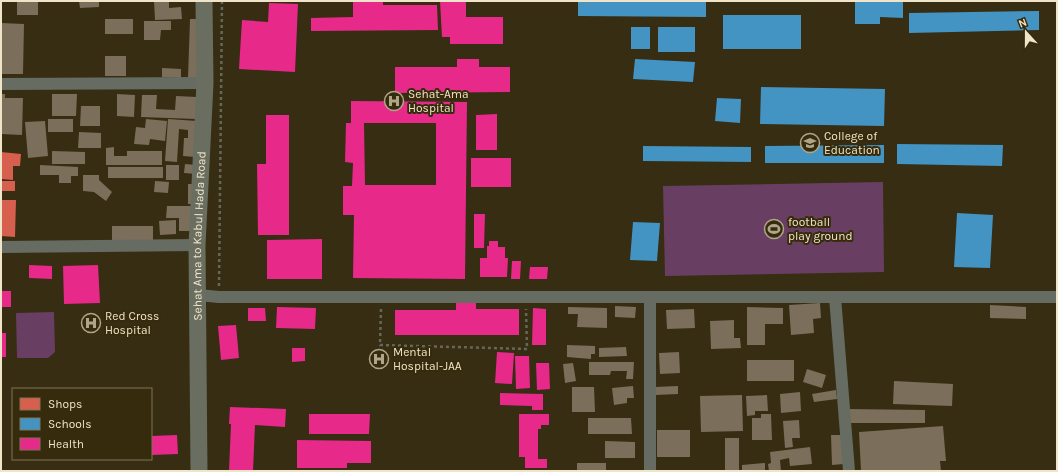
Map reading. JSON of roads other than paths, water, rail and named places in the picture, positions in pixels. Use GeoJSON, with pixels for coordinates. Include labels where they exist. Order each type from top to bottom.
{"type":"FeatureCollection","features":[{"type":"Feature","properties":{"kind":"main road","name":"Sehat Ama to Kabul Hada Road"},"geometry":{"type":"LineString","coordinates":[[199,471],[198,246],[205,83],[204,1]]}},
{"type":"Feature","properties":{"kind":"street"},"geometry":{"type":"LineString","coordinates":[[1,84],[205,83]]}},
{"type":"Feature","properties":{"kind":"street"},"geometry":{"type":"LineString","coordinates":[[1,247],[198,246]]}},
{"type":"Feature","properties":{"kind":"street"},"geometry":{"type":"LineString","coordinates":[[198,295],[380,297],[1057,297]]}},
{"type":"Feature","properties":{"kind":"street"},"geometry":{"type":"LineString","coordinates":[[650,297],[650,471]]}},
{"type":"Feature","properties":{"kind":"street"},"geometry":{"type":"LineString","coordinates":[[835,297],[849,471]]}},
{"type":"Feature","properties":{"kind":"place","name":"Sehat-Ama Hospital"},"geometry":{"type":"Point","coordinates":[394,101]}},
{"type":"Feature","properties":{"kind":"place","name":"College of Education"},"geometry":{"type":"Point","coordinates":[810,143]}},
{"type":"Feature","properties":{"kind":"place","name":"football play ground"},"geometry":{"type":"Point","coordinates":[774,229]}},
{"type":"Feature","properties":{"kind":"place","name":"Red Cross Hospital"},"geometry":{"type":"Point","coordinates":[91,323]}},
{"type":"Feature","properties":{"kind":"place","name":"Mental Hospital-JAA"},"geometry":{"type":"Point","coordinates":[379,359]}}]}
